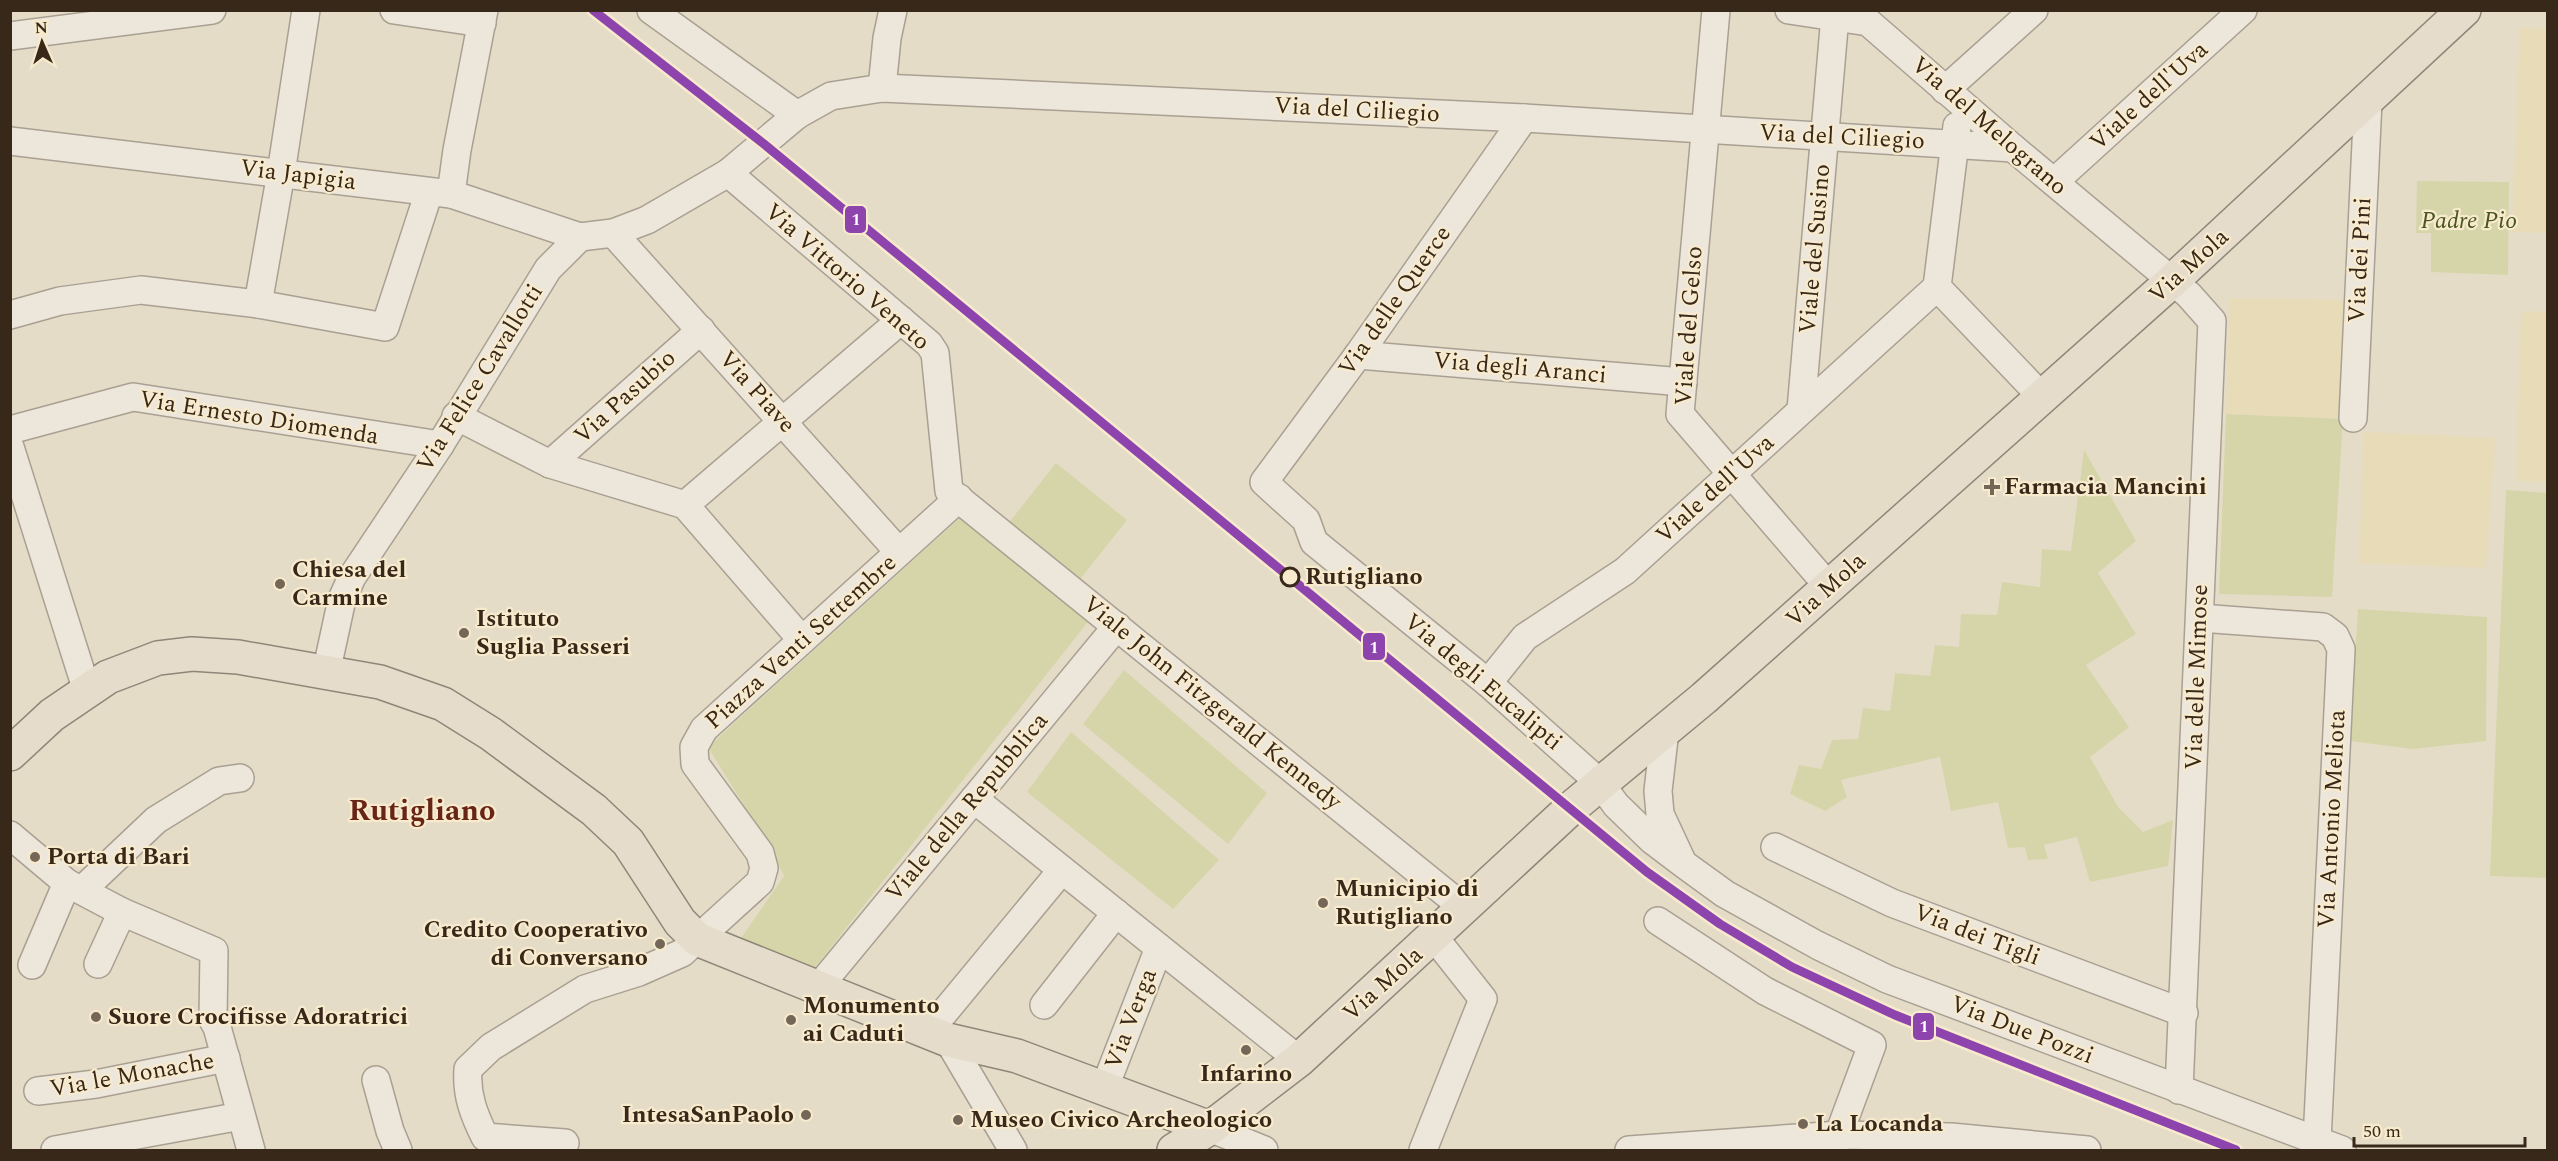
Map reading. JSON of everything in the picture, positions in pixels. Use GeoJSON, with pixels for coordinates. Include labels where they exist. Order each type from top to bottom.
{"type":"FeatureCollection","features":[{"type":"Feature","properties":{"kind":"main road","name":"Via Mola"},"geometry":{"type":"LineString","coordinates":[[1174,1150],[1210,1128],[1299,1060],[1600,783],[1704,699],[2171,282],[2464,10]]}},
{"type":"Feature","properties":{"kind":"main road"},"geometry":{"type":"LineString","coordinates":[[10,754],[52,715],[108,677],[140,663],[176,655],[214,654],[238,657],[380,682],[410,691],[443,704],[491,734],[594,810],[628,842],[680,922],[698,939],[938,1036],[1017,1056],[1210,1128]]}},
{"type":"Feature","properties":{"kind":"street"},"geometry":{"type":"LineString","coordinates":[[10,36],[171,13],[212,10]]}},
{"type":"Feature","properties":{"kind":"street"},"geometry":{"type":"LineString","coordinates":[[258,304],[306,10]]}},
{"type":"Feature","properties":{"kind":"street"},"geometry":{"type":"LineString","coordinates":[[10,315],[60,301],[141,290],[258,304],[385,327],[457,150],[483,17],[394,10]]}},
{"type":"Feature","properties":{"kind":"street"},"geometry":{"type":"LineString","coordinates":[[651,10],[797,115]]}},
{"type":"Feature","properties":{"kind":"street"},"geometry":{"type":"LineString","coordinates":[[882,88],[892,10]]}},
{"type":"Feature","properties":{"kind":"street","name":"Viale del Gelso"},"geometry":{"type":"LineString","coordinates":[[1716,10],[1680,414],[1829,587]]}},
{"type":"Feature","properties":{"kind":"street","name":"Via del Melograno"},"geometry":{"type":"LineString","coordinates":[[1789,10],[1868,22],[2171,282]]}},
{"type":"Feature","properties":{"kind":"street"},"geometry":{"type":"LineString","coordinates":[[2034,10],[1953,97],[1955,144],[1937,287],[2042,397]]}},
{"type":"Feature","properties":{"kind":"street","name":"Viale dell'Uva"},"geometry":{"type":"LineString","coordinates":[[2054,182],[2243,10]]}},
{"type":"Feature","properties":{"kind":"street","name":"Viale del Susino"},"geometry":{"type":"LineString","coordinates":[[1801,410],[1835,16]]}},
{"type":"Feature","properties":{"kind":"street","name":"Via del Ciliegio"},"geometry":{"type":"LineString","coordinates":[[728,173],[797,115],[831,96],[882,88],[1524,118],[2013,148]]}},
{"type":"Feature","properties":{"kind":"street","name":"Via dei Pini"},"geometry":{"type":"LineString","coordinates":[[2353,418],[2368,101]]}},
{"type":"Feature","properties":{"kind":"street","name":"Via delle Querce"},"geometry":{"type":"LineString","coordinates":[[1264,482],[1358,355],[1524,118]]}},
{"type":"Feature","properties":{"kind":"street","name":"Via Japigia"},"geometry":{"type":"LineString","coordinates":[[10,141],[440,193],[580,237]]}},
{"type":"Feature","properties":{"kind":"street"},"geometry":{"type":"LineString","coordinates":[[580,237],[613,233],[647,220],[728,173]]}},
{"type":"Feature","properties":{"kind":"street","name":"Via Vittorio Veneto"},"geometry":{"type":"LineString","coordinates":[[728,173],[929,344],[935,353],[949,491],[959,498]]}},
{"type":"Feature","properties":{"kind":"street","name":"Via Piave"},"geometry":{"type":"LineString","coordinates":[[613,233],[784,421],[899,552]]}},
{"type":"Feature","properties":{"kind":"street","name":"Via Felice Cavallotti"},"geometry":{"type":"LineString","coordinates":[[326,673],[342,599],[352,577],[440,445],[548,269],[580,237]]}},
{"type":"Feature","properties":{"kind":"street","name":"Via delle Mimose"},"geometry":{"type":"LineString","coordinates":[[2171,282],[2189,295],[2212,321],[2179,1090]]}},
{"type":"Feature","properties":{"kind":"street","name":"Viale dell'Uva"},"geometry":{"type":"LineString","coordinates":[[1488,683],[1525,637],[1625,571],[1937,287]]}},
{"type":"Feature","properties":{"kind":"street"},"geometry":{"type":"LineString","coordinates":[[685,505],[901,320]]}},
{"type":"Feature","properties":{"kind":"street","name":"Via Pasubio"},"geometry":{"type":"LineString","coordinates":[[550,464],[701,330]]}},
{"type":"Feature","properties":{"kind":"street","name":"Via degli Aranci"},"geometry":{"type":"LineString","coordinates":[[1358,355],[1683,381]]}},
{"type":"Feature","properties":{"kind":"street","name":"Via Ernesto Diomenda"},"geometry":{"type":"LineString","coordinates":[[10,430],[133,397],[440,445]]}},
{"type":"Feature","properties":{"kind":"street"},"geometry":{"type":"LineString","coordinates":[[456,416],[550,464],[685,505],[802,640]]}},
{"type":"Feature","properties":{"kind":"street"},"geometry":{"type":"LineString","coordinates":[[10,447],[87,691]]}},
{"type":"Feature","properties":{"kind":"street","name":"Via degli Eucalipti"},"geometry":{"type":"LineString","coordinates":[[1264,482],[1306,520],[1314,542],[1488,683],[1600,783]]}},
{"type":"Feature","properties":{"kind":"street","name":"Piazza Venti Settembre"},"geometry":{"type":"LineString","coordinates":[[565,1143],[485,1137],[470,1104],[466,1084],[468,1069],[492,1047],[585,989],[664,963],[682,953],[760,882],[764,868],[760,854],[695,764],[694,747],[704,729],[959,498]]}},
{"type":"Feature","properties":{"kind":"street","name":"Viale John Fitzgerald Kennedy"},"geometry":{"type":"LineString","coordinates":[[959,498],[1464,908]]}},
{"type":"Feature","properties":{"kind":"street","name":"Via Antonio Meliota"},"geometry":{"type":"LineString","coordinates":[[2200,618],[2323,627],[2335,636],[2341,649],[2317,1141]]}},
{"type":"Feature","properties":{"kind":"street","name":"Viale della Repubblica"},"geometry":{"type":"LineString","coordinates":[[817,989],[1117,626]]}},
{"type":"Feature","properties":{"kind":"street","name":"Via Due Pozzi"},"geometry":{"type":"LineString","coordinates":[[1665,730],[1658,790],[1660,814],[1685,865]]}},
{"type":"Feature","properties":{"kind":"street"},"geometry":{"type":"LineString","coordinates":[[32,965],[75,886],[156,820],[219,781],[240,778]]}},
{"type":"Feature","properties":{"kind":"street","name":"Via Due Pozzi"},"geometry":{"type":"LineString","coordinates":[[1600,783],[1623,812],[1652,840],[1725,894],[1850,962],[1887,979],[2342,1150]]}},
{"type":"Feature","properties":{"kind":"street"},"geometry":{"type":"LineString","coordinates":[[974,799],[1299,1060]]}},
{"type":"Feature","properties":{"kind":"street"},"geometry":{"type":"LineString","coordinates":[[10,835],[40,861],[75,886],[122,912],[214,951],[213,1020],[226,1058],[251,1150]]}},
{"type":"Feature","properties":{"kind":"street","name":"Via dei Tigli"},"geometry":{"type":"LineString","coordinates":[[1775,847],[1892,903],[2184,1014]]}},
{"type":"Feature","properties":{"kind":"street"},"geometry":{"type":"LineString","coordinates":[[1013,1150],[938,1036],[1062,870]]}},
{"type":"Feature","properties":{"kind":"street"},"geometry":{"type":"LineString","coordinates":[[98,964],[122,912]]}},
{"type":"Feature","properties":{"kind":"street"},"geometry":{"type":"LineString","coordinates":[[1044,1005],[1116,913]]}},
{"type":"Feature","properties":{"kind":"street"},"geometry":{"type":"LineString","coordinates":[[1658,921],[1766,991],[1872,1045],[1836,1143]]}},
{"type":"Feature","properties":{"kind":"street"},"geometry":{"type":"LineString","coordinates":[[1423,1150],[1483,999],[1434,937]]}},
{"type":"Feature","properties":{"kind":"street","name":"Via Verga"},"geometry":{"type":"LineString","coordinates":[[1104,1089],[1159,948]]}},
{"type":"Feature","properties":{"kind":"street","name":"Via le Monache"},"geometry":{"type":"LineString","coordinates":[[38,1091],[96,1084],[226,1058]]}},
{"type":"Feature","properties":{"kind":"street"},"geometry":{"type":"LineString","coordinates":[[376,1080],[390,1131],[398,1150]]}},
{"type":"Feature","properties":{"kind":"street"},"geometry":{"type":"LineString","coordinates":[[55,1150],[241,1116]]}},
{"type":"Feature","properties":{"kind":"street"},"geometry":{"type":"LineString","coordinates":[[1210,1128],[1264,1150]]}},
{"type":"Feature","properties":{"kind":"street"},"geometry":{"type":"LineString","coordinates":[[1644,1150],[1836,1143],[1948,1144],[2087,1150]]}},
{"type":"Feature","properties":{"kind":"shaded area"},"geometry":{"type":"Polygon","coordinates":[[[2520,28],[2547,29],[2547,233],[2512,232],[2520,28]]]}},
{"type":"Feature","properties":{"kind":"shaded area"},"geometry":{"type":"Polygon","coordinates":[[[2230,298],[2348,300],[2343,419],[2226,414],[2230,298]]]}},
{"type":"Feature","properties":{"kind":"shaded area"},"geometry":{"type":"Polygon","coordinates":[[[2521,311],[2547,312],[2547,482],[2516,481],[2521,311]]]}},
{"type":"Feature","properties":{"kind":"shaded area"},"geometry":{"type":"Polygon","coordinates":[[[2364,432],[2495,438],[2486,568],[2359,563],[2364,432]]]}},
{"type":"Feature","properties":{"kind":"green space","name":"Padre Pio"},"geometry":{"type":"Polygon","coordinates":[[[2417,181],[2509,182],[2508,275],[2431,272],[2431,233],[2416,233],[2417,181]]]}},
{"type":"Feature","properties":{"kind":"green space"},"geometry":{"type":"Polygon","coordinates":[[[2226,414],[2343,419],[2332,597],[2219,594],[2226,414]]]}},
{"type":"Feature","properties":{"kind":"green space"},"geometry":{"type":"Polygon","coordinates":[[[2084,450],[2136,541],[2098,573],[2136,634],[2086,665],[2129,727],[2090,757],[2118,807],[2143,832],[2173,820],[2168,866],[2090,882],[2077,837],[2044,845],[2048,859],[2028,860],[2025,847],[2008,848],[1998,802],[1951,811],[1940,757],[1841,780],[1847,797],[1825,811],[1790,794],[1799,765],[1821,769],[1832,740],[1858,739],[1863,708],[1890,711],[1895,673],[1930,676],[1935,645],[1959,647],[1961,614],[1997,615],[2002,582],[2040,587],[2042,549],[2071,551],[2084,450]]]}},
{"type":"Feature","properties":{"kind":"green space"},"geometry":{"type":"Polygon","coordinates":[[[1056,463],[1127,520],[1078,582],[1007,525],[1056,463]]]}},
{"type":"Feature","properties":{"kind":"green space"},"geometry":{"type":"Polygon","coordinates":[[[2506,490],[2547,493],[2547,878],[2490,876],[2506,490]]]}},
{"type":"Feature","properties":{"kind":"green space"},"geometry":{"type":"Polygon","coordinates":[[[964,514],[1091,618],[809,975],[737,944],[784,876],[773,853],[708,747],[964,514]]]}},
{"type":"Feature","properties":{"kind":"green space"},"geometry":{"type":"Polygon","coordinates":[[[2358,609],[2487,617],[2486,741],[2413,749],[2350,741],[2358,609]]]}},
{"type":"Feature","properties":{"kind":"green space"},"geometry":{"type":"Polygon","coordinates":[[[1124,670],[1267,793],[1228,844],[1083,724],[1124,670]]]}},
{"type":"Feature","properties":{"kind":"green space"},"geometry":{"type":"Polygon","coordinates":[[[1071,732],[1219,860],[1173,909],[1027,792],[1071,732]]]}},
{"type":"Feature","properties":{"kind":"transit line","name":"1"},"geometry":{"type":"LineString","coordinates":[[593,10],[764,144],[1647,872],[1720,924],[1792,967],[1895,1015],[2236,1150]]}},
{"type":"Feature","properties":{"kind":"place","name":"Farmacia Mancini"},"geometry":{"type":"Point","coordinates":[1992,487]}},
{"type":"Feature","properties":{"kind":"place","name":"Rutigliano"},"geometry":{"type":"Point","coordinates":[1290,577]}},
{"type":"Feature","properties":{"kind":"place","name":"Chiesa del Carmine"},"geometry":{"type":"Point","coordinates":[280,584]}},
{"type":"Feature","properties":{"kind":"place","name":"Istituto Suglia Passeri"},"geometry":{"type":"Point","coordinates":[464,633]}},
{"type":"Feature","properties":{"kind":"place","name":"Porta di Bari"},"geometry":{"type":"Point","coordinates":[35,857]}},
{"type":"Feature","properties":{"kind":"place","name":"Municipio di Rutigliano"},"geometry":{"type":"Point","coordinates":[1323,903]}},
{"type":"Feature","properties":{"kind":"place","name":"Credito Cooperativo di Conversano"},"geometry":{"type":"Point","coordinates":[660,944]}},
{"type":"Feature","properties":{"kind":"place","name":"Suore Crocifisse Adoratrici"},"geometry":{"type":"Point","coordinates":[96,1017]}},
{"type":"Feature","properties":{"kind":"place","name":"Monumento ai Caduti"},"geometry":{"type":"Point","coordinates":[791,1020]}},
{"type":"Feature","properties":{"kind":"place","name":"Infarino"},"geometry":{"type":"Point","coordinates":[1246,1050]}},
{"type":"Feature","properties":{"kind":"place","name":"IntesaSanPaolo"},"geometry":{"type":"Point","coordinates":[806,1115]}},
{"type":"Feature","properties":{"kind":"place","name":"Museo Civico Archeologico"},"geometry":{"type":"Point","coordinates":[958,1120]}},
{"type":"Feature","properties":{"kind":"place","name":"La Locanda"},"geometry":{"type":"Point","coordinates":[1803,1124]}},
{"type":"Feature","properties":{"kind":"district","name":"Rutigliano"},"geometry":{"type":"Point","coordinates":[422,811]}}]}
